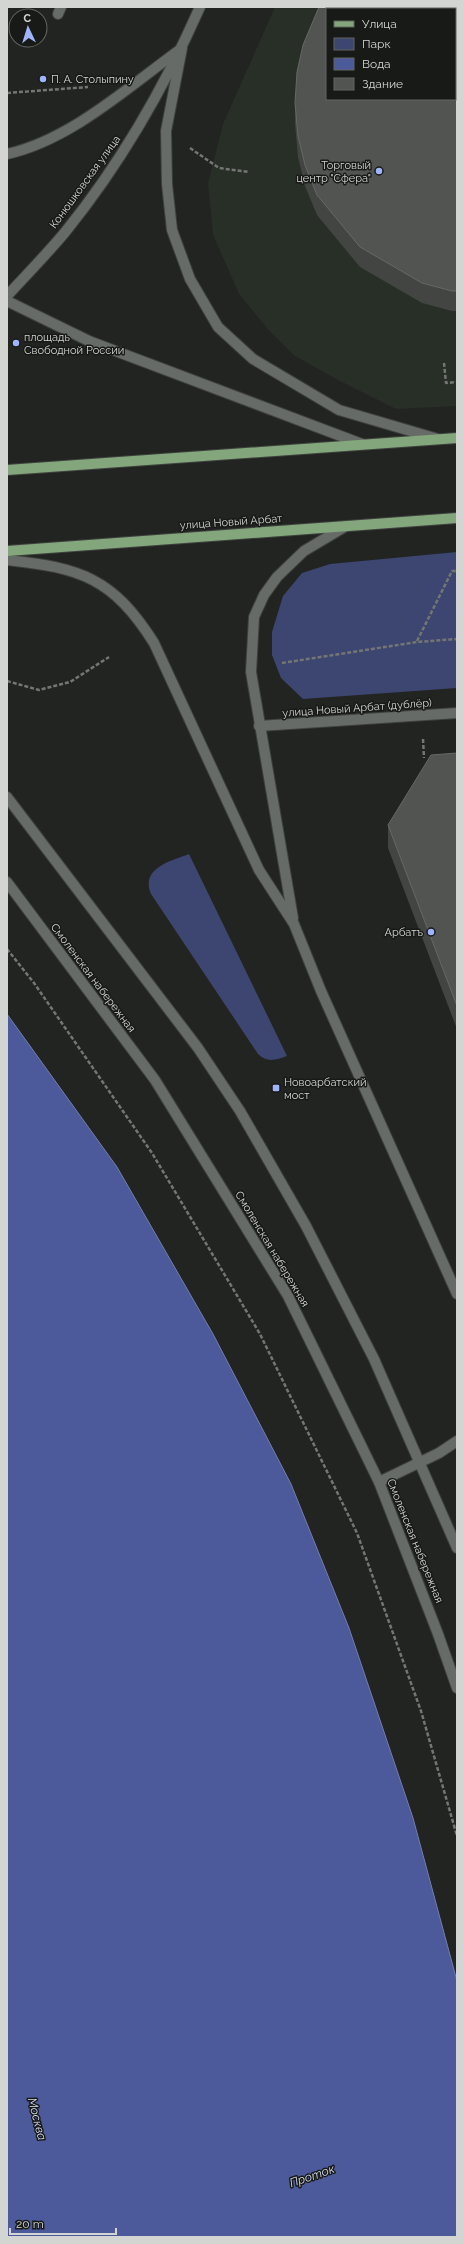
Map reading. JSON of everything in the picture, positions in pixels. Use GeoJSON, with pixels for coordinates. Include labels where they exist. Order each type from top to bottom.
{"type":"FeatureCollection","features":[{"type":"Feature","properties":{"kind":"main road","name":"Конюшковская улица"},"geometry":{"type":"LineString","coordinates":[[7,296],[66,231],[122,156],[182,48],[200,7]]}},
{"type":"Feature","properties":{"kind":"main road"},"geometry":{"type":"LineString","coordinates":[[7,154],[26,150],[67,130],[182,48]]}},
{"type":"Feature","properties":{"kind":"main road"},"geometry":{"type":"LineString","coordinates":[[182,48],[166,131],[167,184],[172,230],[190,279],[218,327],[253,359],[338,410],[438,439]]}},
{"type":"Feature","properties":{"kind":"main road"},"geometry":{"type":"LineString","coordinates":[[7,301],[89,341],[362,444]]}},
{"type":"Feature","properties":{"kind":"main road"},"geometry":{"type":"LineString","coordinates":[[7,470],[457,438]]}},
{"type":"Feature","properties":{"kind":"main road","name":"улица Новый Арбат"},"geometry":{"type":"LineString","coordinates":[[7,551],[457,518]]}},
{"type":"Feature","properties":{"kind":"main road"},"geometry":{"type":"LineString","coordinates":[[294,924],[250,672],[254,617],[264,595],[277,577],[304,551],[346,526]]}},
{"type":"Feature","properties":{"kind":"main road"},"geometry":{"type":"LineString","coordinates":[[7,560],[46,564],[82,574],[116,594],[138,618],[154,643],[259,870],[294,924],[321,991],[457,1294]]}},
{"type":"Feature","properties":{"kind":"main road","name":"улица Новый Арбат (дублёр)"},"geometry":{"type":"LineString","coordinates":[[259,726],[457,713]]}},
{"type":"Feature","properties":{"kind":"main road"},"geometry":{"type":"LineString","coordinates":[[7,797],[198,1048],[240,1111],[306,1226],[374,1359],[418,1464],[457,1548]]}},
{"type":"Feature","properties":{"kind":"main road","name":"Смоленская набережная"},"geometry":{"type":"LineString","coordinates":[[7,882],[155,1080],[288,1296],[379,1482],[433,1620],[457,1688]]}},
{"type":"Feature","properties":{"kind":"main road"},"geometry":{"type":"LineString","coordinates":[[379,1482],[418,1464],[457,1441]]}},
{"type":"Feature","properties":{"kind":"path"},"geometry":{"type":"LineString","coordinates":[[7,93],[96,87]]}},
{"type":"Feature","properties":{"kind":"path"},"geometry":{"type":"LineString","coordinates":[[189,147],[219,168],[250,172]]}},
{"type":"Feature","properties":{"kind":"path"},"geometry":{"type":"LineString","coordinates":[[444,363],[446,383],[457,382]]}},
{"type":"Feature","properties":{"kind":"path"},"geometry":{"type":"LineString","coordinates":[[417,642],[452,571],[457,571]]}},
{"type":"Feature","properties":{"kind":"path"},"geometry":{"type":"LineString","coordinates":[[282,663],[417,642],[457,639]]}},
{"type":"Feature","properties":{"kind":"path"},"geometry":{"type":"LineString","coordinates":[[7,681],[39,690],[70,682],[108,657]]}},
{"type":"Feature","properties":{"kind":"path"},"geometry":{"type":"LineString","coordinates":[[423,738],[424,758]]}},
{"type":"Feature","properties":{"kind":"path"},"geometry":{"type":"LineString","coordinates":[[7,949],[34,983],[152,1153],[260,1334],[357,1533],[420,1711],[457,1836]]}},
{"type":"Feature","properties":{"kind":"shaded area"},"geometry":{"type":"Polygon","coordinates":[[[275,7],[457,7],[457,406],[396,409],[338,380],[295,356],[266,327],[239,294],[213,235],[208,183],[223,124],[275,7]]]}},
{"type":"Feature","properties":{"kind":"green space"},"geometry":{"type":"Polygon","coordinates":[[[457,552],[457,688],[303,699],[281,678],[272,655],[272,632],[283,596],[302,573],[330,564],[457,552]]]}},
{"type":"Feature","properties":{"kind":"green space"},"geometry":{"type":"Polygon","coordinates":[[[189,854],[287,1056],[268,1060],[258,1054],[151,894],[149,885],[153,872],[166,863],[189,854]]]}},
{"type":"Feature","properties":{"kind":"water"},"geometry":{"type":"Polygon","coordinates":[[[7,1014],[117,1167],[213,1334],[291,1484],[349,1628],[413,1818],[457,1981],[457,2237],[7,2237],[7,1014]]]}},
{"type":"Feature","properties":{"kind":"building","name":"Торговый центр \"Сфера\""},"geometry":{"type":"Polygon","coordinates":[[[319,7],[457,7],[457,291],[422,283],[360,247],[317,195],[305,165],[298,136],[295,103],[297,72],[303,45],[319,7]]]}},
{"type":"Feature","properties":{"kind":"building"},"geometry":{"type":"Polygon","coordinates":[[[457,753],[457,1006],[388,825],[431,755],[457,753]]]}},
{"type":"Feature","properties":{"kind":"place","name":"П. А. Столыпину"},"geometry":{"type":"Point","coordinates":[43,79]}},
{"type":"Feature","properties":{"kind":"place","name":"Торговый центр \"Сфера\""},"geometry":{"type":"Point","coordinates":[379,171]}},
{"type":"Feature","properties":{"kind":"place","name":"площадь Свободной России"},"geometry":{"type":"Point","coordinates":[16,343]}},
{"type":"Feature","properties":{"kind":"place","name":"Арбатъ"},"geometry":{"type":"Point","coordinates":[431,932]}},
{"type":"Feature","properties":{"kind":"place","name":"Новоарбатский мост"},"geometry":{"type":"Point","coordinates":[276,1088]}},
{"type":"Feature","properties":{"kind":"water label","name":"Москва"},"geometry":{"type":"Point","coordinates":[37,2119]}},
{"type":"Feature","properties":{"kind":"water label","name":"Проток"},"geometry":{"type":"Point","coordinates":[312,2176]}}]}
